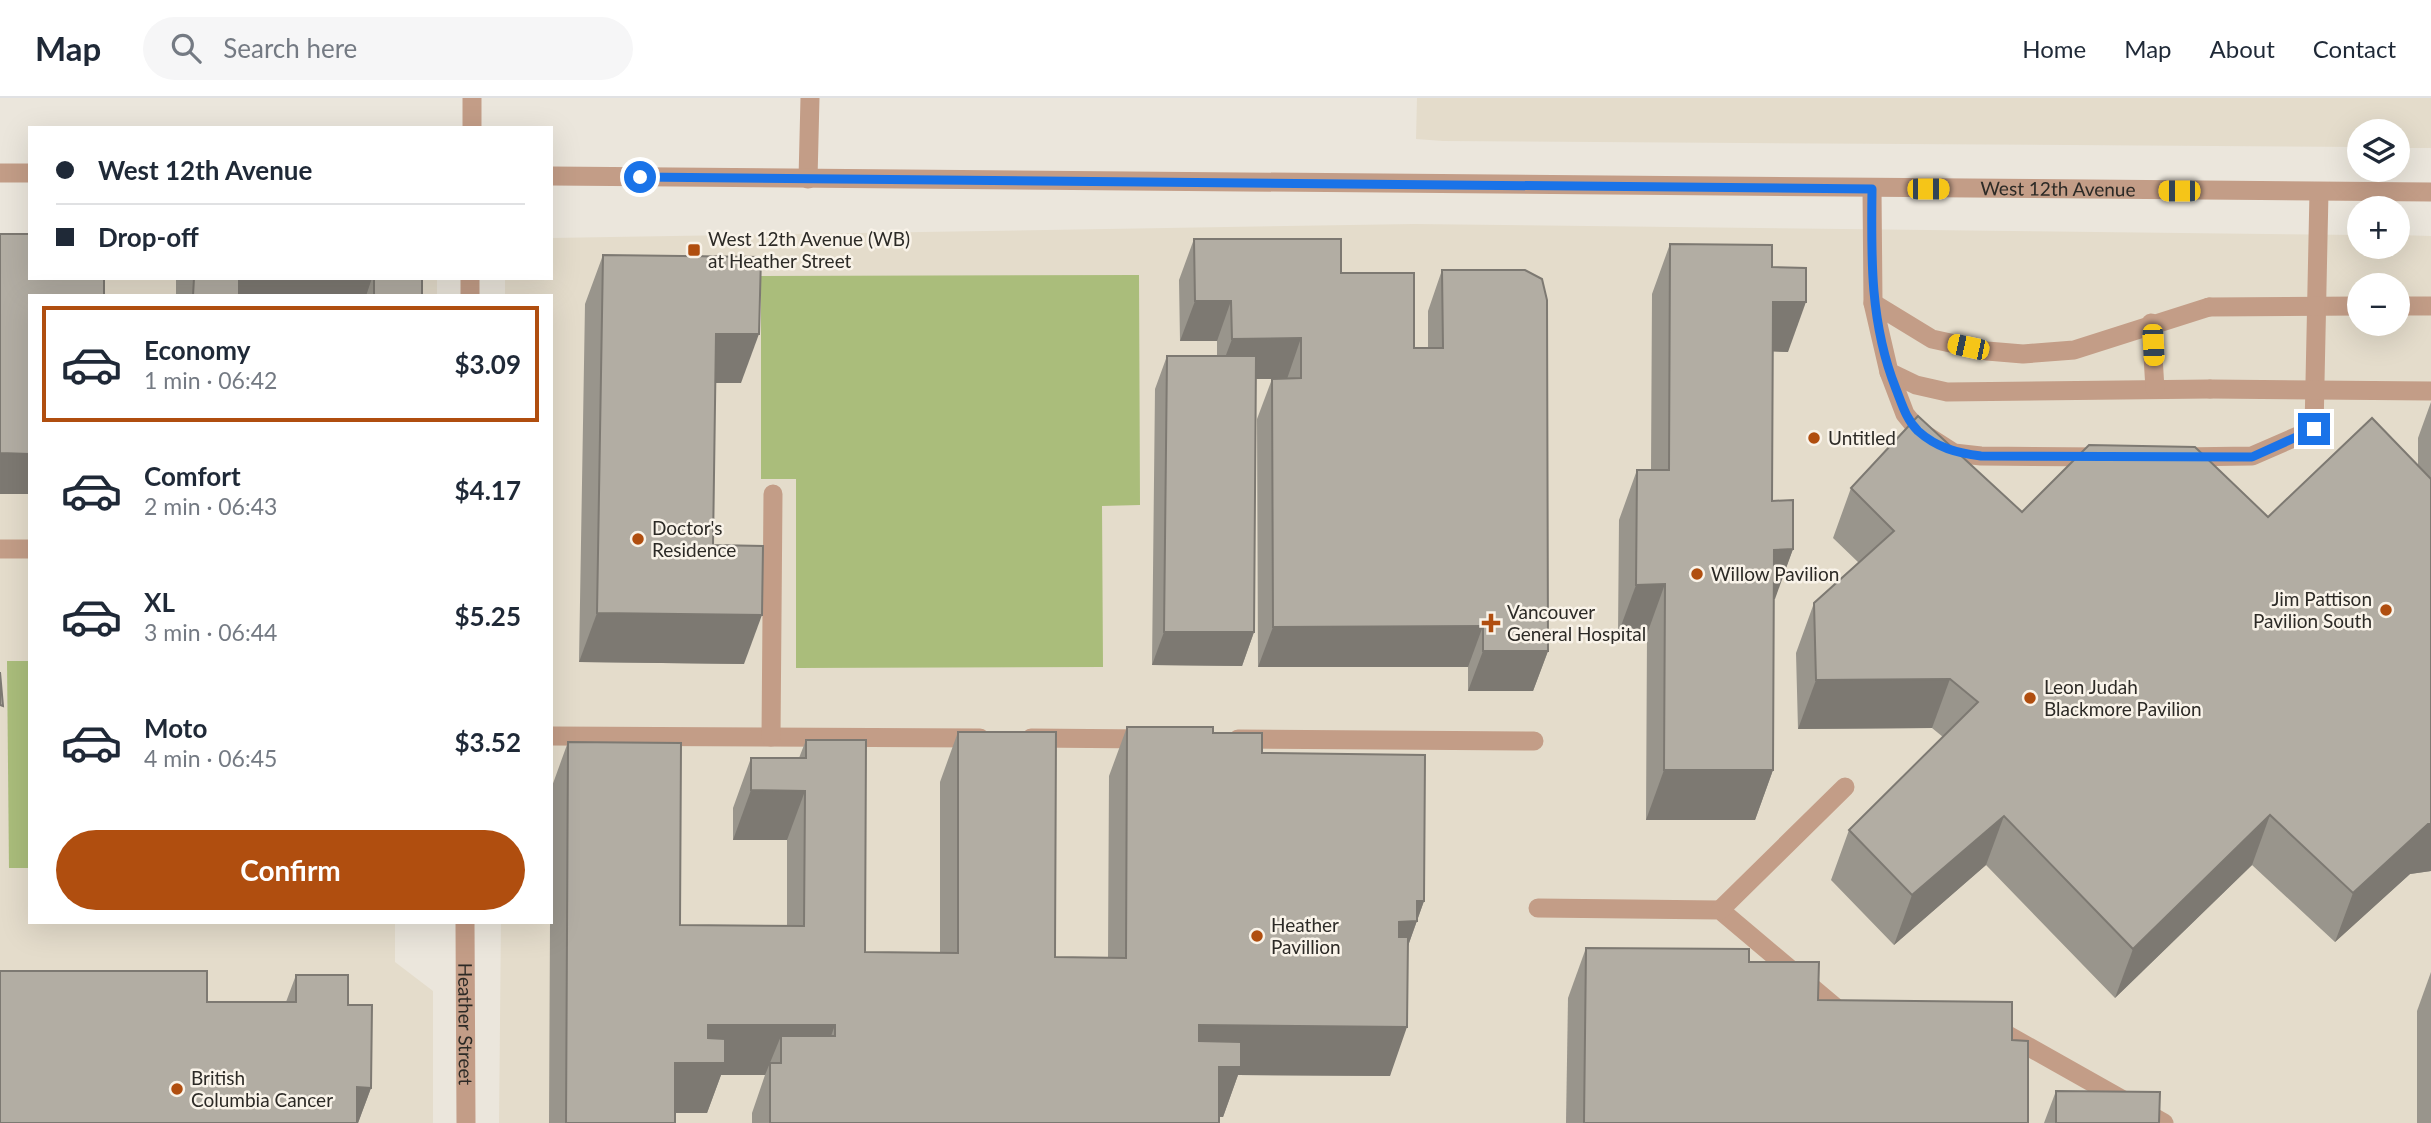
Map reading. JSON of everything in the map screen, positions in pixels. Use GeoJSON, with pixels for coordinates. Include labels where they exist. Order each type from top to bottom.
{"type":"FeatureCollection","features":[{"type":"Feature","properties":{"kind":"street"},"geometry":{"type":"LineString","coordinates":[[472,98],[472,126]]}},
{"type":"Feature","properties":{"kind":"street"},"geometry":{"type":"LineString","coordinates":[[808,179],[810,98]]}},
{"type":"Feature","properties":{"kind":"street"},"geometry":{"type":"LineString","coordinates":[[0,173],[28,173]]}},
{"type":"Feature","properties":{"kind":"street","name":"West 12th Avenue"},"geometry":{"type":"LineString","coordinates":[[553,176],[2431,192]]}},
{"type":"Feature","properties":{"kind":"street"},"geometry":{"type":"LineString","coordinates":[[1872,189],[1873,303],[1889,372],[1905,414],[1918,430],[1954,453],[1981,456],[2122,457]]}},
{"type":"Feature","properties":{"kind":"street"},"geometry":{"type":"LineString","coordinates":[[2161,457],[2252,457],[2314,429],[2319,192]]}},
{"type":"Feature","properties":{"kind":"street"},"geometry":{"type":"LineString","coordinates":[[1873,303],[1932,340],[1987,351],[2023,354],[2074,350],[2151,323],[2209,307],[2347,306]]}},
{"type":"Feature","properties":{"kind":"street"},"geometry":{"type":"LineString","coordinates":[[2410,306],[2431,306]]}},
{"type":"Feature","properties":{"kind":"street"},"geometry":{"type":"LineString","coordinates":[[2151,323],[2155,389]]}},
{"type":"Feature","properties":{"kind":"street"},"geometry":{"type":"LineString","coordinates":[[1889,372],[1916,385],[1947,392],[2155,389],[2431,391]]}},
{"type":"Feature","properties":{"kind":"street"},"geometry":{"type":"LineString","coordinates":[[771,737],[773,494]]}},
{"type":"Feature","properties":{"kind":"street"},"geometry":{"type":"LineString","coordinates":[[0,549],[28,549]]}},
{"type":"Feature","properties":{"kind":"street"},"geometry":{"type":"LineString","coordinates":[[553,736],[1174,739]]}},
{"type":"Feature","properties":{"kind":"street"},"geometry":{"type":"LineString","coordinates":[[1215,739],[1534,741]]}},
{"type":"Feature","properties":{"kind":"street"},"geometry":{"type":"LineString","coordinates":[[1720,910],[1845,788]]}},
{"type":"Feature","properties":{"kind":"street"},"geometry":{"type":"LineString","coordinates":[[1538,908],[1720,910],[1856,1025],[1869,1024]]}},
{"type":"Feature","properties":{"kind":"street","name":"Heather Street"},"geometry":{"type":"LineString","coordinates":[[464,924],[467,1123]]}},
{"type":"Feature","properties":{"kind":"street"},"geometry":{"type":"LineString","coordinates":[[1975,1024],[1988,1024],[2164,1123]]}},
{"type":"Feature","properties":{"kind":"shaded area"},"geometry":{"type":"Polygon","coordinates":[[[1417,98],[2431,98],[2431,148],[2410,148],[2410,119],[2347,119],[2347,147],[1416,139],[1417,98]]]}},
{"type":"Feature","properties":{"kind":"shaded area","name":"Vancouver General Hospital"},"geometry":{"type":"Polygon","coordinates":[[[1414,224],[2347,235],[2347,259],[2410,259],[2410,235],[2431,236],[2431,1123],[499,1123],[501,924],[553,924],[553,294],[505,294],[505,280],[553,280],[553,238],[1414,224]]]}},
{"type":"Feature","properties":{"kind":"shaded area"},"geometry":{"type":"Polygon","coordinates":[[[0,234],[28,234],[28,280],[437,280],[437,294],[28,294],[28,924],[395,924],[395,962],[433,991],[433,1123],[0,1123],[0,234]]]}},
{"type":"Feature","properties":{"kind":"green space"},"geometry":{"type":"Polygon","coordinates":[[[1139,275],[1140,505],[1102,506],[1103,667],[796,668],[796,479],[761,479],[761,276],[1139,275]]]}},
{"type":"Feature","properties":{"kind":"green space"},"geometry":{"type":"Polygon","coordinates":[[[7,661],[28,661],[28,868],[9,868],[7,661]]]}},
{"type":"Feature","properties":{"kind":"building"},"geometry":{"type":"Polygon","coordinates":[[[0,234],[28,234],[28,280],[104,280],[104,294],[28,294],[28,454],[0,453],[0,234]]]}},
{"type":"Feature","properties":{"kind":"building"},"geometry":{"type":"Polygon","coordinates":[[[1194,239],[1341,239],[1341,273],[1414,273],[1414,348],[1443,348],[1442,270],[1525,270],[1542,279],[1547,300],[1548,651],[1483,651],[1483,626],[1273,627],[1272,379],[1301,378],[1301,338],[1232,339],[1231,301],[1195,301],[1194,239]]]}},
{"type":"Feature","properties":{"kind":"building","name":"Willow Pavilion"},"geometry":{"type":"Polygon","coordinates":[[[1670,244],[1772,245],[1772,267],[1806,268],[1806,302],[1773,302],[1772,501],[1793,500],[1793,549],[1774,550],[1773,770],[1664,770],[1665,584],[1636,585],[1637,470],[1669,470],[1670,244]]]}},
{"type":"Feature","properties":{"kind":"building","name":"Doctor's Residence"},"geometry":{"type":"Polygon","coordinates":[[[603,255],[761,257],[759,334],[716,334],[713,545],[763,546],[762,615],[597,613],[603,255]]]}},
{"type":"Feature","properties":{"kind":"building"},"geometry":{"type":"Polygon","coordinates":[[[194,280],[239,280],[239,294],[193,294],[194,280]]]}},
{"type":"Feature","properties":{"kind":"building"},"geometry":{"type":"Polygon","coordinates":[[[374,280],[422,280],[422,294],[374,294],[374,280]]]}},
{"type":"Feature","properties":{"kind":"building"},"geometry":{"type":"Polygon","coordinates":[[[1167,356],[1256,356],[1254,632],[1164,632],[1167,356]]]}},
{"type":"Feature","properties":{"kind":"building","name":"Leon Judah Blackmore Pavilion"},"geometry":{"type":"Polygon","coordinates":[[[1918,416],[2022,512],[2089,445],[2195,447],[2268,517],[2372,418],[2431,479],[2431,824],[2353,893],[2270,815],[2133,949],[2004,816],[1912,895],[1849,830],[1978,702],[1950,679],[1816,680],[1814,603],[1894,531],[1851,488],[1918,416]]]}},
{"type":"Feature","properties":{"kind":"building"},"geometry":{"type":"Polygon","coordinates":[[[0,672],[3,706],[0,705],[0,672]]]}},
{"type":"Feature","properties":{"kind":"building","name":"Heather Pavillion"},"geometry":{"type":"Polygon","coordinates":[[[1127,727],[1213,727],[1213,733],[1262,733],[1262,753],[1425,755],[1424,901],[1417,901],[1417,921],[1399,922],[1399,937],[1408,937],[1407,1027],[1199,1025],[1199,1041],[1241,1042],[1241,1067],[1219,1067],[1219,1123],[770,1123],[770,1063],[781,1063],[781,1036],[835,1036],[835,1025],[708,1025],[708,1038],[725,1039],[725,1063],[675,1063],[675,1123],[566,1123],[568,742],[681,743],[680,925],[804,926],[805,791],[751,790],[751,758],[806,758],[806,740],[866,740],[865,952],[958,953],[958,732],[1056,732],[1055,957],[1126,958],[1127,727]]]}},
{"type":"Feature","properties":{"kind":"building"},"geometry":{"type":"Polygon","coordinates":[[[1586,948],[1749,949],[1749,962],[1819,962],[1818,1000],[2012,1002],[2012,1040],[2028,1041],[2028,1123],[1584,1123],[1586,948]]]}},
{"type":"Feature","properties":{"kind":"building","name":"British Columbia Cancer"},"geometry":{"type":"Polygon","coordinates":[[[0,971],[207,971],[207,1002],[296,1002],[296,975],[348,975],[348,1005],[372,1005],[371,1088],[357,1087],[357,1123],[0,1123],[0,971]]]}},
{"type":"Feature","properties":{"kind":"building"},"geometry":{"type":"Polygon","coordinates":[[[2056,1091],[2160,1092],[2159,1123],[2056,1123],[2056,1091]]]}},
{"type":"Feature","properties":{"kind":"place","name":"West 12th Avenue (WB) at Heather Street"},"geometry":{"type":"Point","coordinates":[694,250]}},
{"type":"Feature","properties":{"kind":"place","name":"Untitled"},"geometry":{"type":"Point","coordinates":[1814,438]}},
{"type":"Feature","properties":{"kind":"place","name":"Doctor's Residence"},"geometry":{"type":"Point","coordinates":[638,539]}},
{"type":"Feature","properties":{"kind":"place","name":"Willow Pavilion"},"geometry":{"type":"Point","coordinates":[1697,574]}},
{"type":"Feature","properties":{"kind":"place","name":"Jim Pattison Pavilion South"},"geometry":{"type":"Point","coordinates":[2386,610]}},
{"type":"Feature","properties":{"kind":"place","name":"Vancouver General Hospital"},"geometry":{"type":"Point","coordinates":[1491,623]}},
{"type":"Feature","properties":{"kind":"place","name":"Leon Judah Blackmore Pavilion"},"geometry":{"type":"Point","coordinates":[2030,698]}},
{"type":"Feature","properties":{"kind":"place","name":"Heather Pavillion"},"geometry":{"type":"Point","coordinates":[1257,936]}},
{"type":"Feature","properties":{"kind":"place","name":"British Columbia Cancer"},"geometry":{"type":"Point","coordinates":[177,1089]}},
{"type":"Feature","properties":{"kind":"route"},"geometry":{"type":"LineString","coordinates":[[640,177],[1872,189],[1873,303],[1889,372],[1905,414],[1918,430],[1936,444],[1954,453],[1981,456],[2252,457],[2314,429]]}}]}
